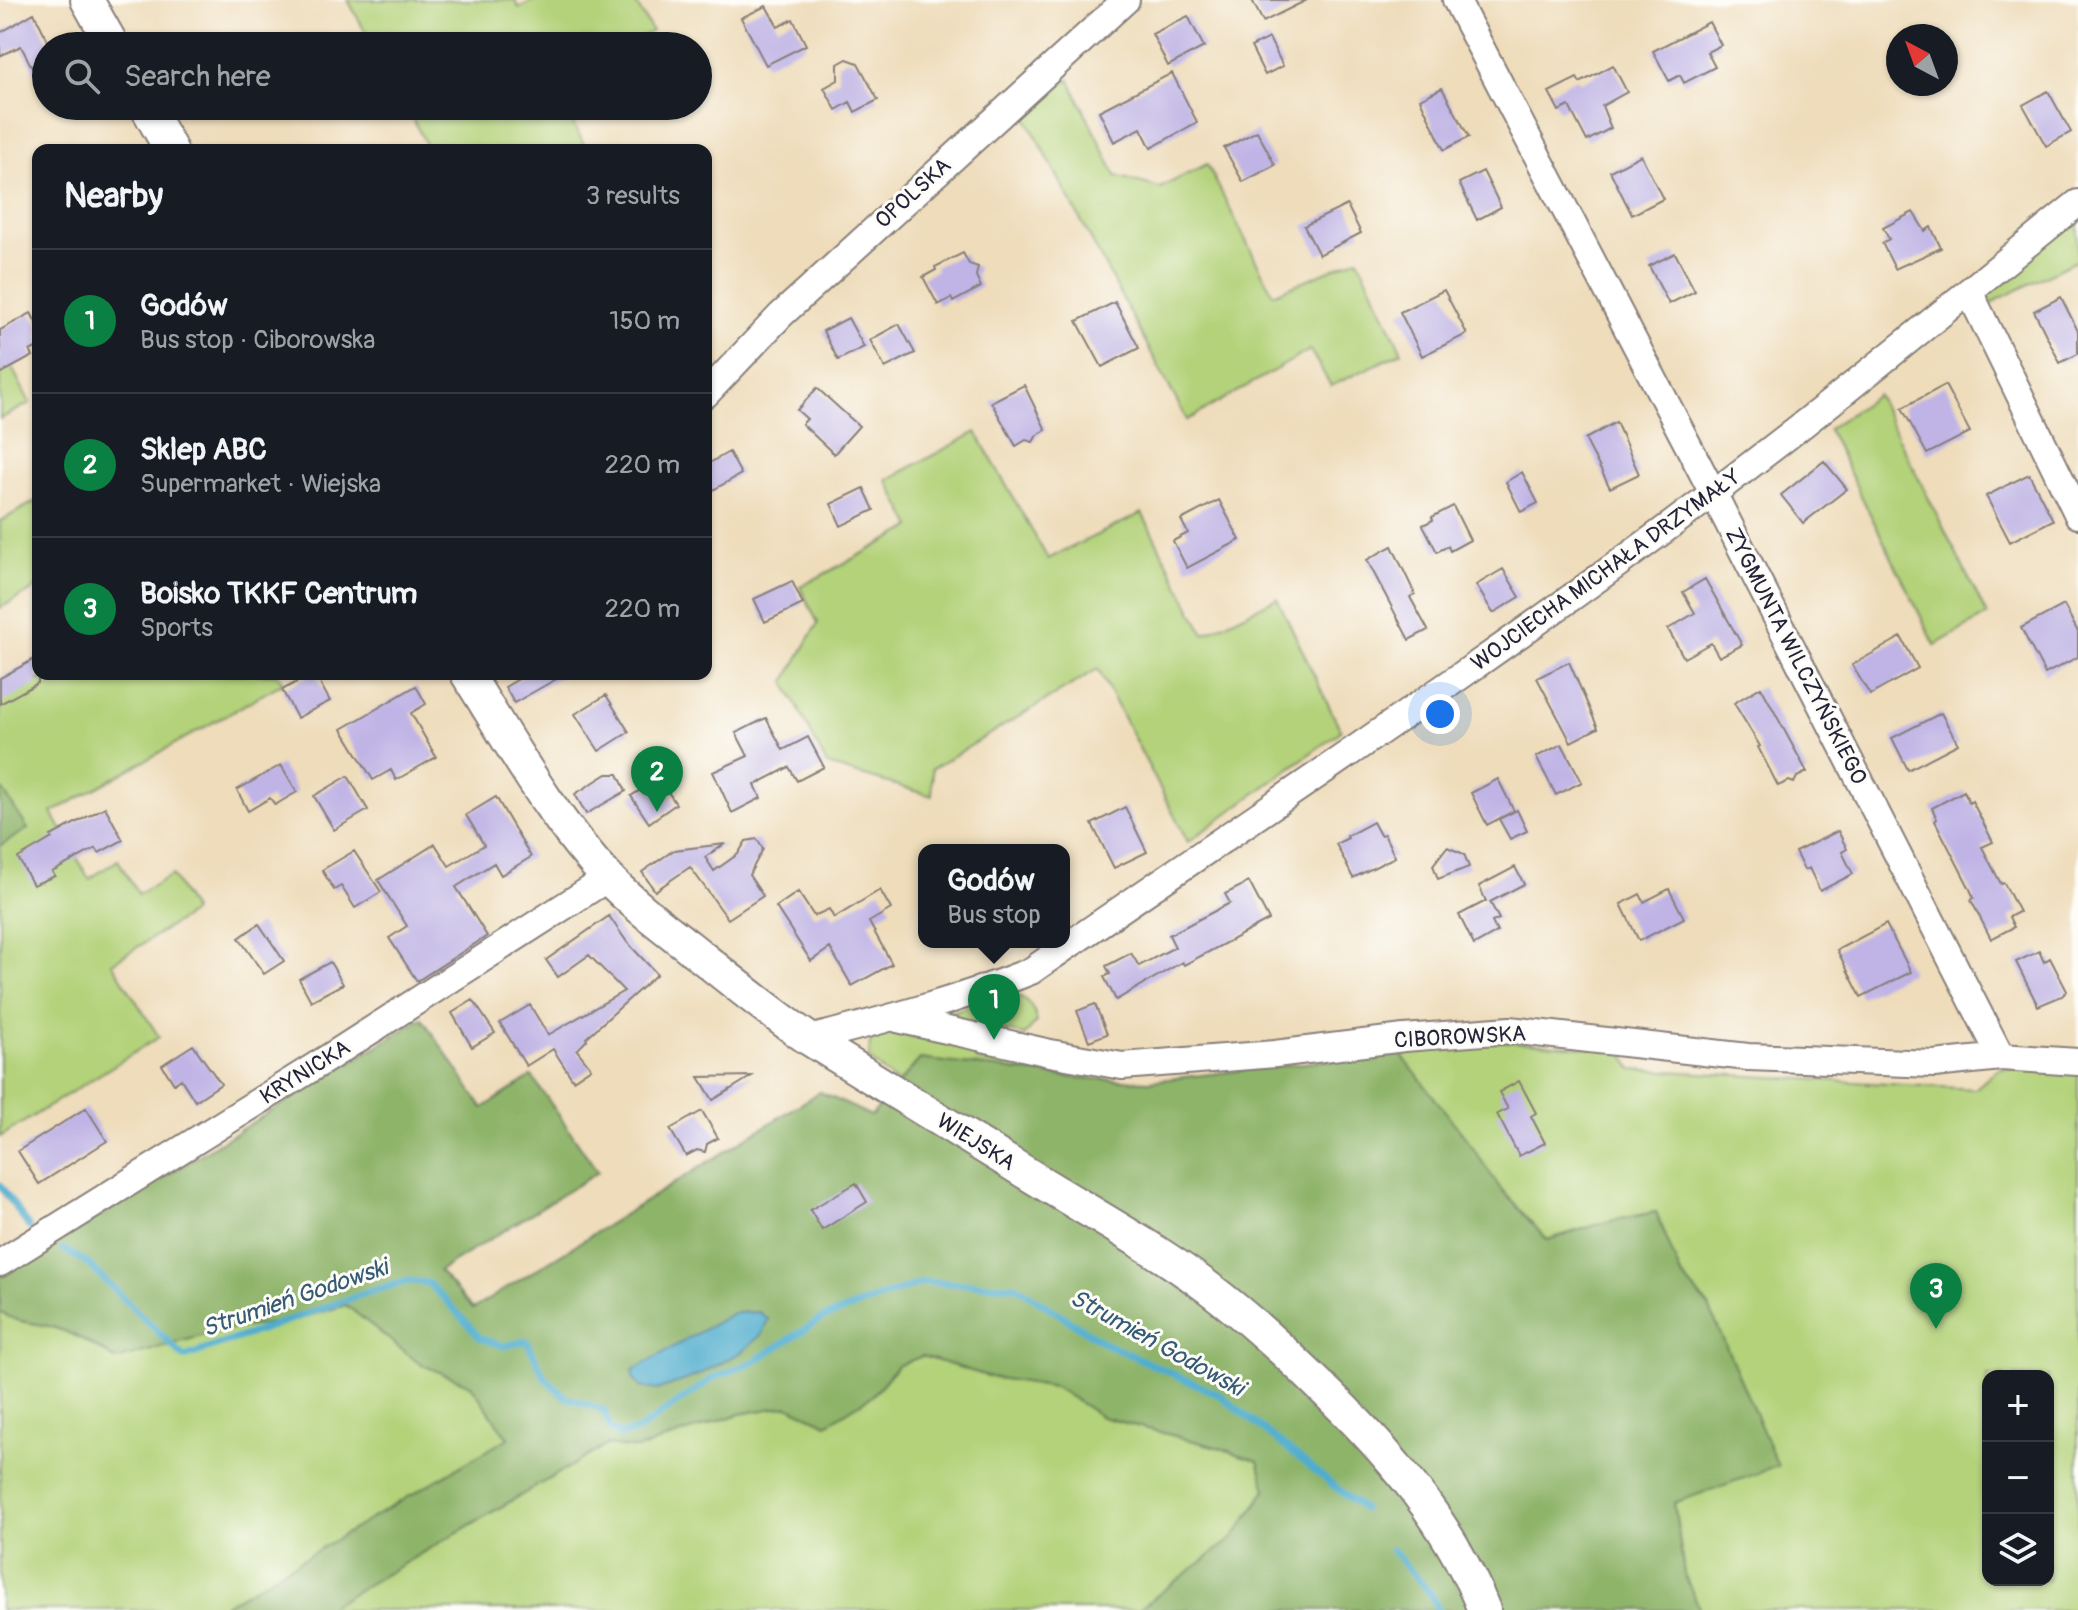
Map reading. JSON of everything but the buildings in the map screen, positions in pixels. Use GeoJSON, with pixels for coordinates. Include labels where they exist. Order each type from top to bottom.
{"type":"FeatureCollection","features":[{"type":"Feature","properties":{"kind":"street"},"geometry":{"type":"LineString","coordinates":[[87,0],[105,32]]}},
{"type":"Feature","properties":{"kind":"street","name":"OPOLSKA"},"geometry":{"type":"LineString","coordinates":[[712,388],[781,315],[1126,0]]}},
{"type":"Feature","properties":{"kind":"street","name":"ZYGMUNTA WILCZYŃSKIEGO"},"geometry":{"type":"LineString","coordinates":[[1456,0],[1713,493],[2001,1057]]}},
{"type":"Feature","properties":{"kind":"street"},"geometry":{"type":"LineString","coordinates":[[154,120],[168,144]]}},
{"type":"Feature","properties":{"kind":"street","name":"WOJCIECHA MICHAŁA DRZYMAŁY"},"geometry":{"type":"LineString","coordinates":[[1070,944],[1472,667],[1713,493],[1873,371],[2078,203]]}},
{"type":"Feature","properties":{"kind":"street"},"geometry":{"type":"LineString","coordinates":[[1969,291],[2078,515]]}},
{"type":"Feature","properties":{"kind":"street","name":"WIEJSKA"},"geometry":{"type":"LineString","coordinates":[[471,680],[545,798],[576,840],[608,878],[637,905],[809,1039],[1144,1246],[1246,1317],[1352,1416],[1396,1465],[1451,1543],[1472,1579],[1484,1610]]}},
{"type":"Feature","properties":{"kind":"street","name":"KRYNICKA"},"geometry":{"type":"LineString","coordinates":[[0,1263],[341,1050],[608,878]]}},
{"type":"Feature","properties":{"kind":"street","name":"WOJCIECHA MICHAŁA DRZYMAŁY"},"geometry":{"type":"LineString","coordinates":[[809,1039],[894,1018],[985,989],[1031,971],[1064,948]]}},
{"type":"Feature","properties":{"kind":"street","name":"CIBOROWSKA"},"geometry":{"type":"LineString","coordinates":[[894,1018],[1122,1066],[1510,1030],[1748,1057],[1934,1064],[2001,1057],[2078,1062]]}},
{"type":"Feature","properties":{"kind":"green space"},"geometry":{"type":"Polygon","coordinates":[[[348,0],[515,0],[519,8],[535,0],[634,0],[652,31],[650,32],[365,32],[348,0]]]}},
{"type":"Feature","properties":{"kind":"green space"},"geometry":{"type":"Polygon","coordinates":[[[1069,79],[1116,176],[1160,188],[1207,164],[1273,294],[1358,258],[1402,352],[1331,386],[1310,350],[1187,420],[1026,117],[1069,79]]]}},
{"type":"Feature","properties":{"kind":"green space"},"geometry":{"type":"Polygon","coordinates":[[[413,120],[571,120],[584,144],[426,144],[413,120]]]}},
{"type":"Feature","properties":{"kind":"green space"},"geometry":{"type":"Polygon","coordinates":[[[2078,217],[2078,260],[1995,301],[1986,309],[1983,301],[1989,288],[2078,217]]]}},
{"type":"Feature","properties":{"kind":"green space"},"geometry":{"type":"Polygon","coordinates":[[[0,344],[30,403],[0,419],[0,344]]]}},
{"type":"Feature","properties":{"kind":"green space"},"geometry":{"type":"Polygon","coordinates":[[[1877,395],[1987,615],[1935,645],[1828,429],[1877,395]]]}},
{"type":"Feature","properties":{"kind":"green space"},"geometry":{"type":"Polygon","coordinates":[[[976,432],[1048,559],[1142,513],[1204,634],[1277,598],[1341,731],[1188,842],[1098,669],[932,769],[932,796],[827,765],[785,682],[818,623],[800,587],[912,527],[887,480],[976,432]]]}},
{"type":"Feature","properties":{"kind":"green space"},"geometry":{"type":"Polygon","coordinates":[[[32,503],[32,590],[0,608],[0,521],[32,503]]]}},
{"type":"Feature","properties":{"kind":"green space"},"geometry":{"type":"Polygon","coordinates":[[[39,680],[281,680],[283,683],[52,813],[89,879],[118,860],[138,894],[172,875],[193,912],[112,963],[159,1037],[0,1137],[0,702],[39,680]]]}},
{"type":"Feature","properties":{"kind":"green space"},"geometry":{"type":"Polygon","coordinates":[[[0,786],[28,829],[0,846],[0,786]]]}},
{"type":"Feature","properties":{"kind":"green space"},"geometry":{"type":"Polygon","coordinates":[[[1003,992],[1021,997],[1033,1010],[1037,1022],[1025,1035],[938,1018],[1003,992]]]}},
{"type":"Feature","properties":{"kind":"green space"},"geometry":{"type":"Polygon","coordinates":[[[422,1018],[483,1108],[532,1076],[598,1172],[439,1271],[473,1309],[820,1092],[871,1116],[920,1059],[1077,1078],[1150,1081],[1399,1052],[1469,1142],[1500,1188],[1547,1240],[1606,1222],[1656,1212],[1680,1273],[1709,1307],[1778,1466],[1674,1503],[1684,1574],[1700,1610],[1138,1610],[1233,1538],[1266,1490],[1258,1461],[1221,1448],[1102,1417],[1055,1387],[991,1377],[922,1356],[897,1366],[872,1396],[827,1424],[788,1406],[739,1414],[638,1449],[607,1445],[324,1610],[216,1610],[508,1438],[471,1385],[420,1364],[346,1305],[290,1321],[222,1330],[116,1360],[66,1332],[18,1320],[0,1312],[0,1278],[422,1018]]]}},
{"type":"Feature","properties":{"kind":"green space"},"geometry":{"type":"Polygon","coordinates":[[[888,1032],[978,1050],[976,1060],[998,1064],[1000,1054],[1089,1073],[1089,1079],[920,1059],[898,1084],[869,1059],[870,1042],[888,1032]]]}},
{"type":"Feature","properties":{"kind":"green space"},"geometry":{"type":"Polygon","coordinates":[[[1501,1041],[1621,1050],[1632,1069],[1975,1089],[1999,1068],[2078,1071],[2078,1610],[1700,1610],[1684,1574],[1674,1503],[1709,1307],[1680,1273],[1656,1212],[1606,1222],[1547,1240],[1500,1188],[1399,1052],[1501,1041]]]}},
{"type":"Feature","properties":{"kind":"green space"},"geometry":{"type":"Polygon","coordinates":[[[346,1305],[420,1364],[471,1385],[508,1439],[216,1610],[0,1610],[0,1312],[18,1320],[66,1332],[116,1360],[222,1330],[290,1321],[346,1305]]]}},
{"type":"Feature","properties":{"kind":"green space"},"geometry":{"type":"Polygon","coordinates":[[[922,1356],[991,1377],[1055,1387],[1102,1417],[1221,1448],[1258,1461],[1266,1489],[1233,1539],[1138,1610],[324,1610],[607,1445],[638,1449],[739,1414],[788,1406],[827,1423],[872,1396],[897,1366],[922,1356]]]}},
{"type":"Feature","properties":{"kind":"water"},"geometry":{"type":"Polygon","coordinates":[[[759,1312],[768,1319],[762,1334],[742,1352],[696,1376],[657,1390],[640,1387],[633,1377],[633,1370],[733,1313],[759,1312]]]}},
{"type":"Feature","properties":{"kind":"waterway","name":"Strumień Godowski"},"geometry":{"type":"LineString","coordinates":[[0,1185],[29,1227]]}},
{"type":"Feature","properties":{"kind":"waterway","name":"Strumień Godowski"},"geometry":{"type":"LineString","coordinates":[[63,1249],[86,1262],[184,1357],[372,1291],[409,1281],[428,1283],[480,1338],[503,1346],[527,1341],[545,1378],[565,1397],[604,1410],[610,1428],[620,1435],[639,1430],[713,1378],[753,1362],[823,1318],[923,1282],[1016,1286],[1104,1343],[1220,1395],[1363,1509]]}},
{"type":"Feature","properties":{"kind":"waterway","name":"Strumień Godowski"},"geometry":{"type":"LineString","coordinates":[[1392,1550],[1431,1594],[1438,1610]]}},
{"type":"Feature","properties":{"kind":"place","name":"Sklep ABC"},"geometry":{"type":"Point","coordinates":[657,812]}},
{"type":"Feature","properties":{"kind":"place","name":"Godów"},"geometry":{"type":"Point","coordinates":[994,1040]}},
{"type":"Feature","properties":{"kind":"place","name":"Boisko TKKF Centrum"},"geometry":{"type":"Point","coordinates":[1936,1329]}}]}
